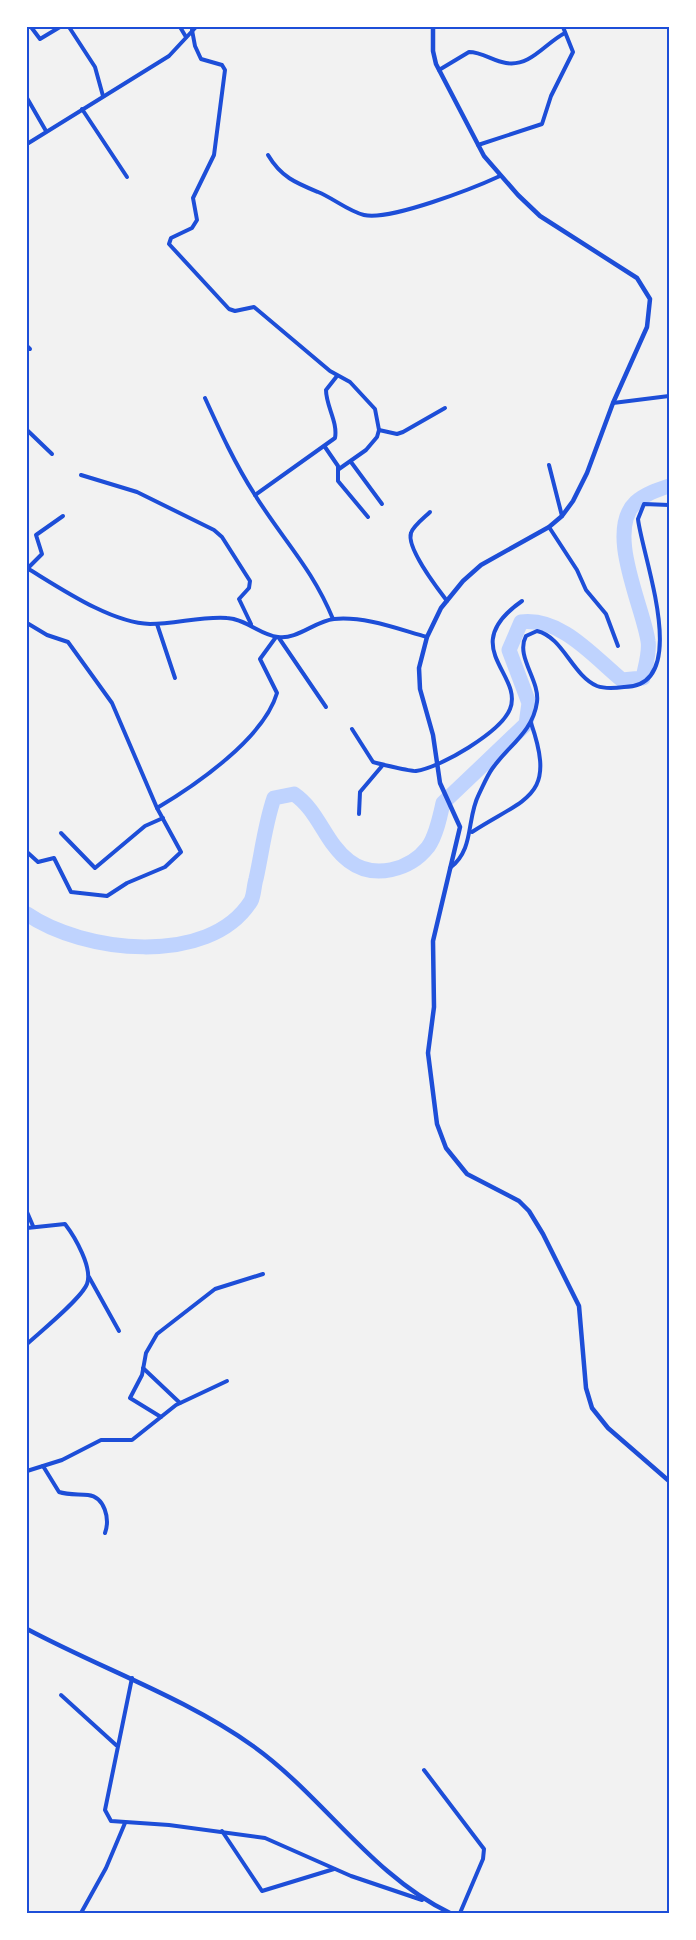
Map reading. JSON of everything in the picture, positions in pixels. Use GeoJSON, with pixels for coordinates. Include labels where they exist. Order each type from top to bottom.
{"type":"FeatureCollection","features":[{"type":"Feature","properties":{"kind":"main road"},"geometry":{"type":"LineString","coordinates":[[433,27],[433,51],[439,70],[478,146],[500,176],[540,216],[630,272],[647,291],[651,307],[647,327],[613,403],[587,473],[562,516],[549,526],[481,565],[447,601],[427,637],[419,680],[433,735],[440,783],[460,826],[432,949],[434,1007],[428,1053],[434,1111],[441,1136],[452,1160],[467,1174],[519,1201],[529,1211],[579,1306],[586,1388],[592,1408],[608,1428],[669,1481]]}},
{"type":"Feature","properties":{"kind":"main road"},"geometry":{"type":"LineString","coordinates":[[27,1629],[132,1678],[254,1747],[422,1900],[450,1913]]}},
{"type":"Feature","properties":{"kind":"street"},"geometry":{"type":"LineString","coordinates":[[31,27],[40,39],[60,27]]}},
{"type":"Feature","properties":{"kind":"street"},"geometry":{"type":"LineString","coordinates":[[69,27],[95,67],[103,96]]}},
{"type":"Feature","properties":{"kind":"street"},"geometry":{"type":"LineString","coordinates":[[180,27],[186,37]]}},
{"type":"Feature","properties":{"kind":"street"},"geometry":{"type":"LineString","coordinates":[[478,146],[542,124],[551,96],[573,52],[563,27]]}},
{"type":"Feature","properties":{"kind":"street"},"geometry":{"type":"LineString","coordinates":[[27,144],[46,130],[169,56],[194,29]]}},
{"type":"Feature","properties":{"kind":"street"},"geometry":{"type":"LineString","coordinates":[[194,29],[195,46],[201,59],[222,65],[225,70],[214,155],[193,198],[197,220],[192,228],[171,238],[169,244],[229,309],[235,311],[254,307],[337,376],[350,382],[375,409],[379,430],[373,444],[339,469]]}},
{"type":"Feature","properties":{"kind":"street"},"geometry":{"type":"LineString","coordinates":[[439,70],[469,52],[507,63],[525,61],[532,58],[547,43],[565,33]]}},
{"type":"Feature","properties":{"kind":"street"},"geometry":{"type":"LineString","coordinates":[[27,98],[46,130]]}},
{"type":"Feature","properties":{"kind":"street"},"geometry":{"type":"LineString","coordinates":[[82,109],[127,177]]}},
{"type":"Feature","properties":{"kind":"street"},"geometry":{"type":"LineString","coordinates":[[268,154],[278,170],[292,182],[321,193],[361,214],[373,216],[402,212],[478,186],[500,176]]}},
{"type":"Feature","properties":{"kind":"street"},"geometry":{"type":"LineString","coordinates":[[255,495],[325,447],[336,435],[327,405],[326,390],[337,376]]}},
{"type":"Feature","properties":{"kind":"street"},"geometry":{"type":"LineString","coordinates":[[613,403],[669,396]]}},
{"type":"Feature","properties":{"kind":"street"},"geometry":{"type":"LineString","coordinates":[[205,398],[230,452],[255,495],[314,577],[333,619]]}},
{"type":"Feature","properties":{"kind":"street"},"geometry":{"type":"LineString","coordinates":[[379,430],[398,434],[445,408]]}},
{"type":"Feature","properties":{"kind":"street"},"geometry":{"type":"LineString","coordinates":[[27,430],[52,454]]}},
{"type":"Feature","properties":{"kind":"street"},"geometry":{"type":"LineString","coordinates":[[325,447],[339,469],[339,481],[368,517]]}},
{"type":"Feature","properties":{"kind":"street"},"geometry":{"type":"LineString","coordinates":[[351,462],[382,504]]}},
{"type":"Feature","properties":{"kind":"street"},"geometry":{"type":"LineString","coordinates":[[549,465],[562,516]]}},
{"type":"Feature","properties":{"kind":"street"},"geometry":{"type":"LineString","coordinates":[[81,475],[137,492],[218,532],[250,581],[249,588],[239,599],[251,625]]}},
{"type":"Feature","properties":{"kind":"street"},"geometry":{"type":"LineString","coordinates":[[471,832],[520,806],[540,777],[542,757],[531,723],[537,692],[523,646],[526,636],[531,632],[542,632],[548,636],[586,678],[597,686],[634,687],[646,682],[654,672],[658,664],[660,625],[638,519],[644,504],[669,505]]}},
{"type":"Feature","properties":{"kind":"street"},"geometry":{"type":"LineString","coordinates":[[430,512],[412,530],[410,538],[426,571],[447,601]]}},
{"type":"Feature","properties":{"kind":"street"},"geometry":{"type":"LineString","coordinates":[[63,516],[36,535],[42,554],[27,568],[53,586],[133,622],[157,624],[227,618],[251,625],[278,637],[327,707]]}},
{"type":"Feature","properties":{"kind":"street"},"geometry":{"type":"LineString","coordinates":[[549,526],[577,570],[586,590],[606,614],[618,646]]}},
{"type":"Feature","properties":{"kind":"street"},"geometry":{"type":"LineString","coordinates":[[352,729],[369,758],[382,765],[393,765],[414,772],[437,765],[490,732],[508,714],[512,698],[505,677],[495,661],[494,638],[503,618],[522,601]]}},
{"type":"Feature","properties":{"kind":"street"},"geometry":{"type":"LineString","coordinates":[[158,808],[203,778],[258,726],[277,693],[260,659],[278,637],[293,635],[333,619],[381,624],[427,637]]}},
{"type":"Feature","properties":{"kind":"street"},"geometry":{"type":"LineString","coordinates":[[27,623],[47,635],[66,639],[112,703],[158,808],[180,845],[180,855],[165,867],[127,883],[107,896],[71,892],[54,858],[38,862],[27,852]]}},
{"type":"Feature","properties":{"kind":"street"},"geometry":{"type":"LineString","coordinates":[[157,624],[175,678]]}},
{"type":"Feature","properties":{"kind":"street"},"geometry":{"type":"LineString","coordinates":[[449,869],[461,858],[471,832],[476,801],[491,770],[531,723]]}},
{"type":"Feature","properties":{"kind":"street"},"geometry":{"type":"LineString","coordinates":[[359,814],[360,792],[382,765]]}},
{"type":"Feature","properties":{"kind":"street"},"geometry":{"type":"LineString","coordinates":[[61,833],[95,868],[145,826],[163,818]]}},
{"type":"Feature","properties":{"kind":"street"},"geometry":{"type":"LineString","coordinates":[[27,1212],[33,1226]]}},
{"type":"Feature","properties":{"kind":"street"},"geometry":{"type":"LineString","coordinates":[[27,1227],[66,1224],[84,1259],[88,1275],[88,1282],[83,1291],[27,1344]]}},
{"type":"Feature","properties":{"kind":"street"},"geometry":{"type":"LineString","coordinates":[[161,1417],[130,1398],[153,1339],[196,1302],[215,1289],[263,1274]]}},
{"type":"Feature","properties":{"kind":"street"},"geometry":{"type":"LineString","coordinates":[[88,1275],[118,1331]]}},
{"type":"Feature","properties":{"kind":"street"},"geometry":{"type":"LineString","coordinates":[[143,1368],[180,1403]]}},
{"type":"Feature","properties":{"kind":"street"},"geometry":{"type":"LineString","coordinates":[[27,1471],[101,1440],[132,1440],[180,1403],[227,1381]]}},
{"type":"Feature","properties":{"kind":"street"},"geometry":{"type":"LineString","coordinates":[[43,1466],[59,1492],[89,1495],[98,1500],[108,1518],[105,1533]]}},
{"type":"Feature","properties":{"kind":"street"},"geometry":{"type":"LineString","coordinates":[[132,1678],[105,1810],[111,1821],[265,1838],[334,1869],[422,1900]]}},
{"type":"Feature","properties":{"kind":"street"},"geometry":{"type":"LineString","coordinates":[[61,1695],[117,1746]]}},
{"type":"Feature","properties":{"kind":"street"},"geometry":{"type":"LineString","coordinates":[[424,1770],[484,1849],[483,1859],[460,1913]]}},
{"type":"Feature","properties":{"kind":"street"},"geometry":{"type":"LineString","coordinates":[[81,1913],[106,1868],[126,1823]]}},
{"type":"Feature","properties":{"kind":"street"},"geometry":{"type":"LineString","coordinates":[[222,1832],[262,1891],[334,1869]]}},
{"type":"Feature","properties":{"kind":"waterway"},"geometry":{"type":"LineString","coordinates":[[27,914],[51,927],[79,937],[111,944],[144,947],[176,945],[206,937],[232,922],[251,901],[274,798],[294,794],[310,809],[341,854],[359,867],[369,870],[391,870],[412,862],[431,843],[443,803],[526,724],[529,703],[509,650],[521,622],[536,622],[563,632],[576,640],[622,680],[643,678],[648,655],[648,641],[628,569],[624,531],[627,515],[636,502],[647,494],[669,486]]}}]}
